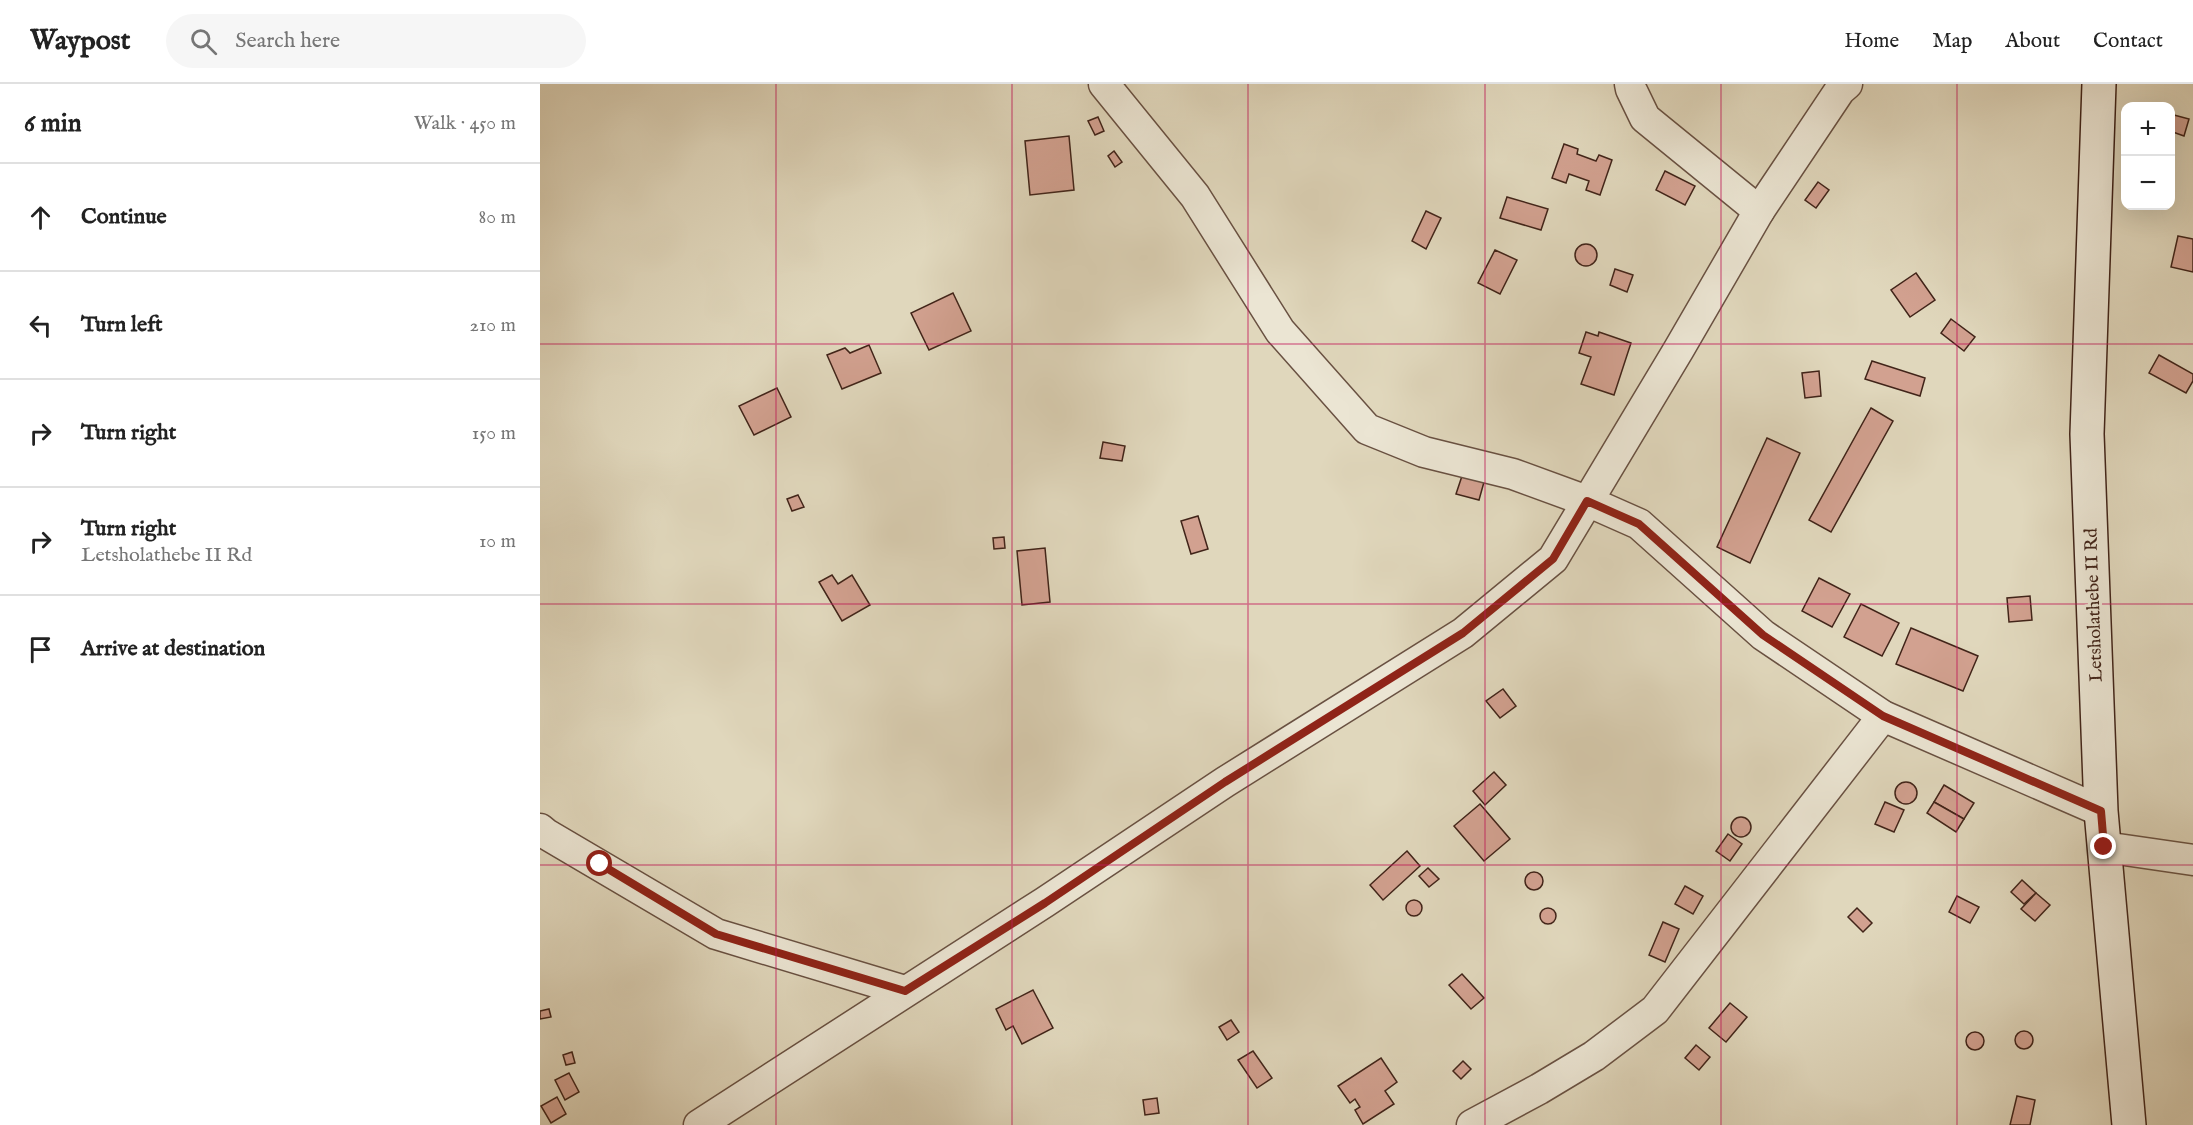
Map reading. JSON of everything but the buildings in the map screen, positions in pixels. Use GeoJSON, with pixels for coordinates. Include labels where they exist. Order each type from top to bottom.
{"type":"FeatureCollection","features":[{"type":"Feature","properties":{"kind":"street"},"geometry":{"type":"LineString","coordinates":[[1104,84],[1195,196],[1280,331],[1367,429],[1424,452],[1513,474],[1587,501],[1639,524],[1763,635],[1883,716],[2101,811]]}},
{"type":"Feature","properties":{"kind":"street"},"geometry":{"type":"LineString","coordinates":[[1630,84],[1630,89],[1645,118],[1759,211]]}},
{"type":"Feature","properties":{"kind":"street"},"geometry":{"type":"LineString","coordinates":[[699,1125],[1045,903],[1225,782],[1463,633],[1553,559],[1759,211],[1840,90],[1847,84]]}},
{"type":"Feature","properties":{"kind":"street","name":"Letsholathebe II Rd"},"geometry":{"type":"LineString","coordinates":[[2099,84],[2087,434],[2101,811],[2129,1125]]}},
{"type":"Feature","properties":{"kind":"street"},"geometry":{"type":"LineString","coordinates":[[1472,1125],[1594,1056],[1655,1010],[1883,716]]}},
{"type":"Feature","properties":{"kind":"street"},"geometry":{"type":"LineString","coordinates":[[540,829],[716,934],[905,991]]}},
{"type":"Feature","properties":{"kind":"street"},"geometry":{"type":"LineString","coordinates":[[2104,847],[2193,860]]}},
{"type":"Feature","properties":{"kind":"route"},"geometry":{"type":"LineString","coordinates":[[600,864],[716,934],[905,991],[1045,903],[1225,782],[1463,633],[1553,559],[1587,501],[1639,524],[1763,635],[1883,716],[2101,811],[2104,847]]}}]}
